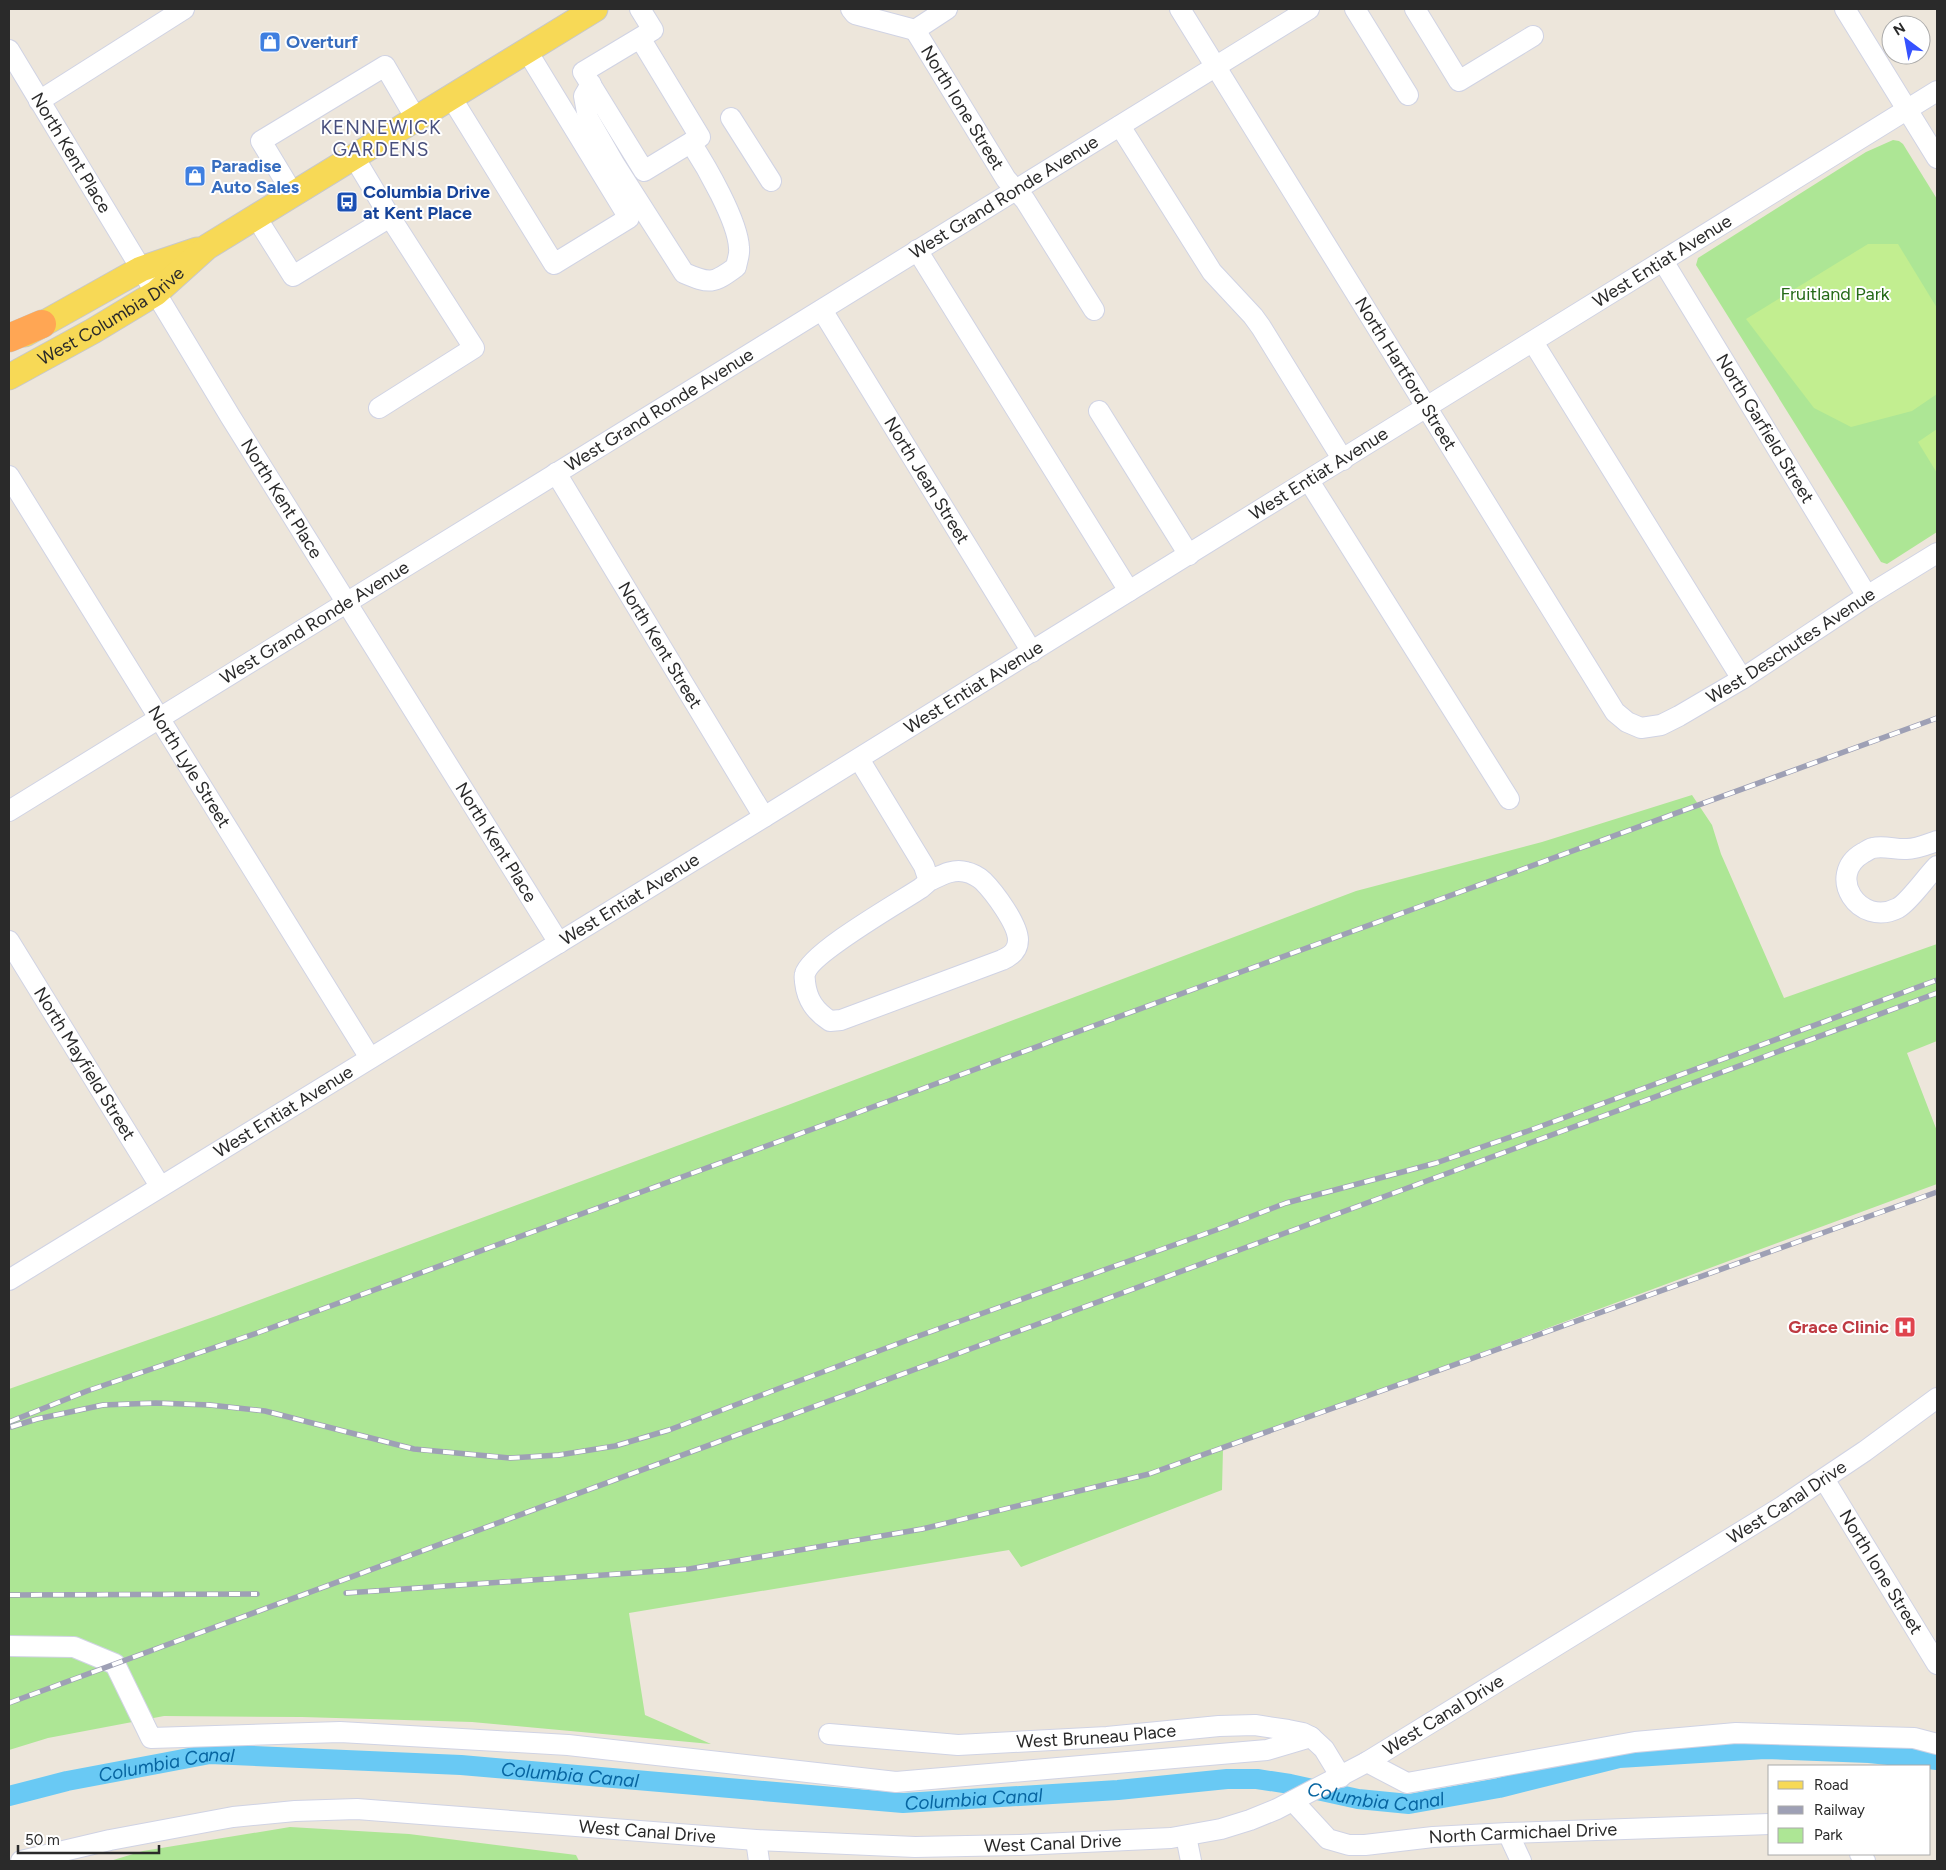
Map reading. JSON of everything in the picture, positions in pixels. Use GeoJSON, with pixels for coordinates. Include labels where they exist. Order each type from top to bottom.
{"type":"FeatureCollection","features":[{"type":"Feature","properties":{"kind":"highway"},"geometry":{"type":"LineString","coordinates":[[9,338],[42,324]]}},
{"type":"Feature","properties":{"kind":"main road","name":"West Columbia Drive"},"geometry":{"type":"LineString","coordinates":[[9,377],[93,331],[156,293],[207,247],[595,9]]}},
{"type":"Feature","properties":{"kind":"main road","name":"West Columbia Drive"},"geometry":{"type":"LineString","coordinates":[[9,344],[141,269],[207,247]]}},
{"type":"Feature","properties":{"kind":"street"},"geometry":{"type":"LineString","coordinates":[[39,101],[184,9]]}},
{"type":"Feature","properties":{"kind":"street"},"geometry":{"type":"LineString","coordinates":[[640,9],[653,30],[583,72],[644,171],[700,137],[640,38]]}},
{"type":"Feature","properties":{"kind":"street"},"geometry":{"type":"LineString","coordinates":[[851,9],[855,14],[915,30],[946,9]]}},
{"type":"Feature","properties":{"kind":"street","name":"North Hartford Street"},"geometry":{"type":"LineString","coordinates":[[1180,9],[1615,712],[1627,722],[1641,728]]}},
{"type":"Feature","properties":{"kind":"street","name":"West Grand Ronde Avenue"},"geometry":{"type":"LineString","coordinates":[[9,811],[1309,9]]}},
{"type":"Feature","properties":{"kind":"street"},"geometry":{"type":"LineString","coordinates":[[1355,9],[1408,95]]}},
{"type":"Feature","properties":{"kind":"street"},"geometry":{"type":"LineString","coordinates":[[1416,9],[1459,81],[1533,36]]}},
{"type":"Feature","properties":{"kind":"street"},"geometry":{"type":"LineString","coordinates":[[1845,9],[1937,158]]}},
{"type":"Feature","properties":{"kind":"street","name":"North Ione Street"},"geometry":{"type":"LineString","coordinates":[[915,30],[1006,179],[1025,200],[1094,310]]}},
{"type":"Feature","properties":{"kind":"street","name":"North Kent Place"},"geometry":{"type":"LineString","coordinates":[[9,50],[141,269],[559,943]]}},
{"type":"Feature","properties":{"kind":"street"},"geometry":{"type":"LineString","coordinates":[[451,97],[554,264],[630,218],[527,51]]}},
{"type":"Feature","properties":{"kind":"street"},"geometry":{"type":"LineString","coordinates":[[293,194],[261,141],[385,66],[416,119]]}},
{"type":"Feature","properties":{"kind":"street"},"geometry":{"type":"LineString","coordinates":[[591,84],[584,96],[588,118],[615,165],[684,273],[702,281],[719,279],[736,267],[740,249],[736,229],[713,181],[691,142]]}},
{"type":"Feature","properties":{"kind":"street","name":"West Entiat Avenue"},"geometry":{"type":"LineString","coordinates":[[9,1280],[859,759],[1937,92]]}},
{"type":"Feature","properties":{"kind":"street"},"geometry":{"type":"LineString","coordinates":[[732,118],[771,181]]}},
{"type":"Feature","properties":{"kind":"street"},"geometry":{"type":"LineString","coordinates":[[1120,126],[1208,267],[1261,327],[1343,460]]}},
{"type":"Feature","properties":{"kind":"street"},"geometry":{"type":"LineString","coordinates":[[354,157],[474,348],[379,408]]}},
{"type":"Feature","properties":{"kind":"street"},"geometry":{"type":"LineString","coordinates":[[256,217],[293,276],[390,217]]}},
{"type":"Feature","properties":{"kind":"street"},"geometry":{"type":"LineString","coordinates":[[917,250],[1129,592]]}},
{"type":"Feature","properties":{"kind":"street","name":"North Garfield Street"},"geometry":{"type":"LineString","coordinates":[[1663,261],[1867,596]]}},
{"type":"Feature","properties":{"kind":"street","name":"North Jean Street"},"geometry":{"type":"LineString","coordinates":[[822,310],[1032,652]]}},
{"type":"Feature","properties":{"kind":"street"},"geometry":{"type":"LineString","coordinates":[[1533,342],[1742,679]]}},
{"type":"Feature","properties":{"kind":"street"},"geometry":{"type":"LineString","coordinates":[[1099,411],[1189,555]]}},
{"type":"Feature","properties":{"kind":"street","name":"North Kent Street"},"geometry":{"type":"LineString","coordinates":[[556,473],[764,817]]}},
{"type":"Feature","properties":{"kind":"street","name":"North Lyle Street"},"geometry":{"type":"LineString","coordinates":[[9,476],[370,1058]]}},
{"type":"Feature","properties":{"kind":"street"},"geometry":{"type":"LineString","coordinates":[[1309,481],[1509,799]]}},
{"type":"Feature","properties":{"kind":"street","name":"West Deschutes Avenue"},"geometry":{"type":"LineString","coordinates":[[1641,728],[1661,725],[1742,679],[1867,596],[1937,554]]}},
{"type":"Feature","properties":{"kind":"street"},"geometry":{"type":"LineString","coordinates":[[859,759],[924,866],[929,881]]}},
{"type":"Feature","properties":{"kind":"street"},"geometry":{"type":"LineString","coordinates":[[1937,841],[1908,849],[1872,848],[1854,858],[1846,876],[1847,891],[1855,902],[1866,910],[1882,914],[1899,908],[1937,866]]}},
{"type":"Feature","properties":{"kind":"street"},"geometry":{"type":"LineString","coordinates":[[965,871],[982,879],[1011,919],[1018,940],[1016,950],[1009,957],[1002,960],[841,1020],[830,1022],[817,1012],[806,994],[805,974],[813,961],[832,946],[929,881],[950,872],[965,871]]}},
{"type":"Feature","properties":{"kind":"street","name":"North Mayfield Street"},"geometry":{"type":"LineString","coordinates":[[9,940],[160,1186]]}},
{"type":"Feature","properties":{"kind":"street","name":"West Canal Drive"},"geometry":{"type":"LineString","coordinates":[[21,1861],[50,1858],[177,1827],[233,1817],[295,1811],[357,1809],[756,1840],[1022,1853],[1203,1834],[1234,1825],[1298,1799],[1367,1762],[1824,1480],[1937,1398]]}},
{"type":"Feature","properties":{"kind":"street","name":"North Ione Street"},"geometry":{"type":"LineString","coordinates":[[1824,1480],[1937,1664]]}},
{"type":"Feature","properties":{"kind":"street"},"geometry":{"type":"LineString","coordinates":[[9,1646],[74,1646],[115,1664],[152,1738],[340,1732],[568,1744],[896,1782],[1267,1750],[1311,1737],[1324,1749],[1335,1780]]}},
{"type":"Feature","properties":{"kind":"street","name":"West Bruneau Place"},"geometry":{"type":"LineString","coordinates":[[829,1734],[958,1745],[1107,1737],[1241,1725],[1288,1730],[1311,1737]]}},
{"type":"Feature","properties":{"kind":"street"},"geometry":{"type":"LineString","coordinates":[[1367,1762],[1407,1783],[1635,1742],[1736,1734],[1914,1738],[1937,1744]]}},
{"type":"Feature","properties":{"kind":"street","name":"North Carmichael Drive"},"geometry":{"type":"LineString","coordinates":[[1298,1799],[1324,1836],[1335,1842],[1347,1853],[1365,1845],[1433,1837],[1768,1824]]}},
{"type":"Feature","properties":{"kind":"street"},"geometry":{"type":"LineString","coordinates":[[1508,1833],[1522,1861]]}},
{"type":"Feature","properties":{"kind":"street"},"geometry":{"type":"LineString","coordinates":[[1186,1836],[1191,1861]]}},
{"type":"Feature","properties":{"kind":"street"},"geometry":{"type":"LineString","coordinates":[[756,1840],[759,1861]]}},
{"type":"Feature","properties":{"kind":"green space","name":"Fruitland Park"},"geometry":{"type":"Polygon","coordinates":[[[1893,140],[1903,144],[1937,199],[1937,532],[1887,564],[1881,562],[1696,265],[1698,258],[1866,152],[1893,140]]]}},
{"type":"Feature","properties":{"kind":"green space"},"geometry":{"type":"Polygon","coordinates":[[[1868,244],[1898,244],[1937,308],[1937,394],[1912,411],[1851,427],[1814,408],[1746,319],[1868,244]]]}},
{"type":"Feature","properties":{"kind":"green space"},"geometry":{"type":"Polygon","coordinates":[[[1937,429],[1937,473],[1918,442],[1937,429]]]}},
{"type":"Feature","properties":{"kind":"green space"},"geometry":{"type":"Polygon","coordinates":[[[1692,795],[1712,825],[1721,854],[1784,998],[1937,944],[1937,1041],[1907,1053],[1937,1131],[1937,1184],[1223,1448],[1222,1490],[1021,1567],[1009,1550],[629,1613],[645,1715],[711,1744],[472,1722],[302,1717],[164,1716],[48,1738],[9,1750],[9,1389],[216,1316],[788,1105],[1356,891],[1542,842],[1692,795]]]}},
{"type":"Feature","properties":{"kind":"green space"},"geometry":{"type":"Polygon","coordinates":[[[290,1827],[409,1834],[576,1855],[579,1861],[110,1861],[143,1851],[290,1827]]]}},
{"type":"Feature","properties":{"kind":"waterway","name":"Columbia Canal"},"geometry":{"type":"LineString","coordinates":[[9,1796],[67,1781],[210,1754],[461,1765],[903,1803],[1118,1790],[1227,1779],[1257,1779],[1290,1784],[1358,1799],[1409,1804],[1499,1788],[1619,1758],[1765,1749],[1869,1753],[1937,1760]]}},
{"type":"Feature","properties":{"kind":"railway"},"geometry":{"type":"LineString","coordinates":[[9,1422],[87,1391],[257,1333],[1937,718]]}},
{"type":"Feature","properties":{"kind":"railway"},"geometry":{"type":"LineString","coordinates":[[11,1427],[37,1419],[103,1405],[156,1403],[210,1405],[265,1411],[414,1449],[510,1458],[559,1455],[615,1446],[669,1430],[913,1338],[1216,1230],[1286,1203],[1436,1163],[1528,1131],[1937,980]]}},
{"type":"Feature","properties":{"kind":"railway"},"geometry":{"type":"LineString","coordinates":[[9,1703],[1937,993]]}},
{"type":"Feature","properties":{"kind":"railway"},"geometry":{"type":"LineString","coordinates":[[346,1593],[689,1569],[922,1529],[1149,1474],[1937,1192]]}},
{"type":"Feature","properties":{"kind":"railway"},"geometry":{"type":"LineString","coordinates":[[9,1595],[257,1594]]}},
{"type":"Feature","properties":{"kind":"place","name":"Overturf"},"geometry":{"type":"Point","coordinates":[270,42]}},
{"type":"Feature","properties":{"kind":"place","name":"Paradise Auto Sales"},"geometry":{"type":"Point","coordinates":[195,176]}},
{"type":"Feature","properties":{"kind":"place","name":"Columbia Drive at Kent Place"},"geometry":{"type":"Point","coordinates":[347,202]}},
{"type":"Feature","properties":{"kind":"place","name":"Grace Clinic"},"geometry":{"type":"Point","coordinates":[1905,1327]}},
{"type":"Feature","properties":{"kind":"district","name":"KENNEWICK GARDENS"},"geometry":{"type":"Point","coordinates":[381,138]}}]}
